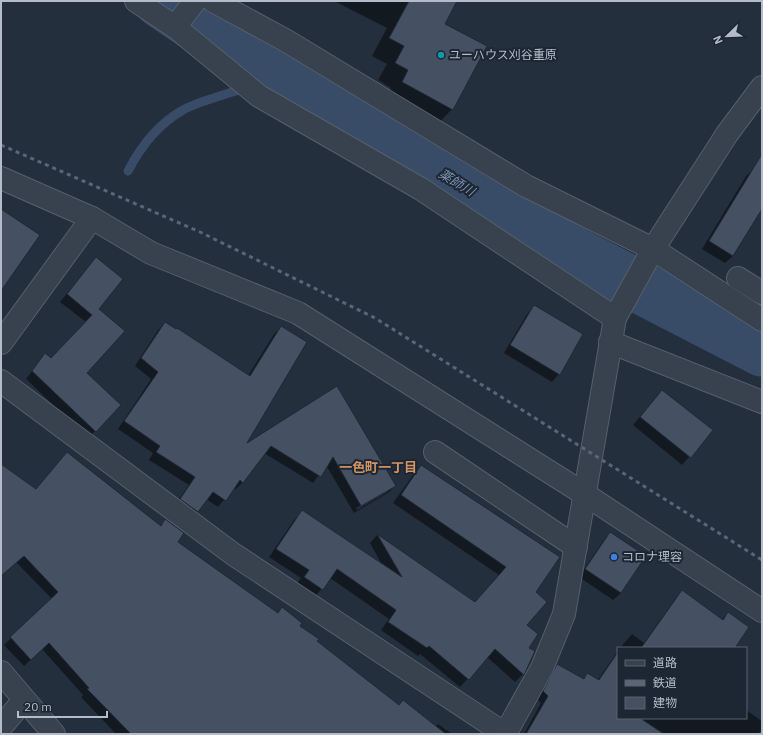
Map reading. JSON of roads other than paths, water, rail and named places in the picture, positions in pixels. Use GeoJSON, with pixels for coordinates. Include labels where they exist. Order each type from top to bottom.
{"type":"FeatureCollection","features":[{"type":"Feature","properties":{"kind":"street"},"geometry":{"type":"LineString","coordinates":[[136,1],[175,26],[260,96],[421,189],[615,318]]}},
{"type":"Feature","properties":{"kind":"street"},"geometry":{"type":"LineString","coordinates":[[175,26],[194,1]]}},
{"type":"Feature","properties":{"kind":"street"},"geometry":{"type":"LineString","coordinates":[[213,1],[285,40],[526,186],[653,249],[762,320]]}},
{"type":"Feature","properties":{"kind":"street"},"geometry":{"type":"LineString","coordinates":[[1,381],[233,554],[505,734],[542,668],[564,614],[586,495],[615,318],[653,249],[727,134],[762,87]]}},
{"type":"Feature","properties":{"kind":"street"},"geometry":{"type":"LineString","coordinates":[[1,178],[92,218],[151,253],[298,313],[586,495],[762,611]]}},
{"type":"Feature","properties":{"kind":"street"},"geometry":{"type":"LineString","coordinates":[[1,343],[92,218]]}},
{"type":"Feature","properties":{"kind":"street"},"geometry":{"type":"LineString","coordinates":[[738,278],[762,293]]}},
{"type":"Feature","properties":{"kind":"street"},"geometry":{"type":"LineString","coordinates":[[610,342],[762,402]]}},
{"type":"Feature","properties":{"kind":"street"},"geometry":{"type":"LineString","coordinates":[[435,452],[576,546]]}},
{"type":"Feature","properties":{"kind":"street"},"geometry":{"type":"LineString","coordinates":[[1,672],[54,734]]}},
{"type":"Feature","properties":{"kind":"street"},"geometry":{"type":"LineString","coordinates":[[1,727],[24,700]]}},
{"type":"Feature","properties":{"kind":"waterway","name":"薬師川"},"geometry":{"type":"LineString","coordinates":[[160,1],[194,24],[574,253],[762,350]]}},
{"type":"Feature","properties":{"kind":"waterway"},"geometry":{"type":"LineString","coordinates":[[263,80],[270,68]]}},
{"type":"Feature","properties":{"kind":"waterway"},"geometry":{"type":"LineString","coordinates":[[128,171],[151,136],[174,116],[195,104],[238,90]]}},
{"type":"Feature","properties":{"kind":"railway"},"geometry":{"type":"LineString","coordinates":[[1,145],[200,232],[375,318],[762,560]]}},
{"type":"Feature","properties":{"kind":"place","name":"ユーハウス刈谷重原"},"geometry":{"type":"Point","coordinates":[441,55]}},
{"type":"Feature","properties":{"kind":"place","name":"コロナ理容"},"geometry":{"type":"Point","coordinates":[614,557]}},
{"type":"Feature","properties":{"kind":"district","name":"一色町一丁目"},"geometry":{"type":"Point","coordinates":[378,467]}}]}
